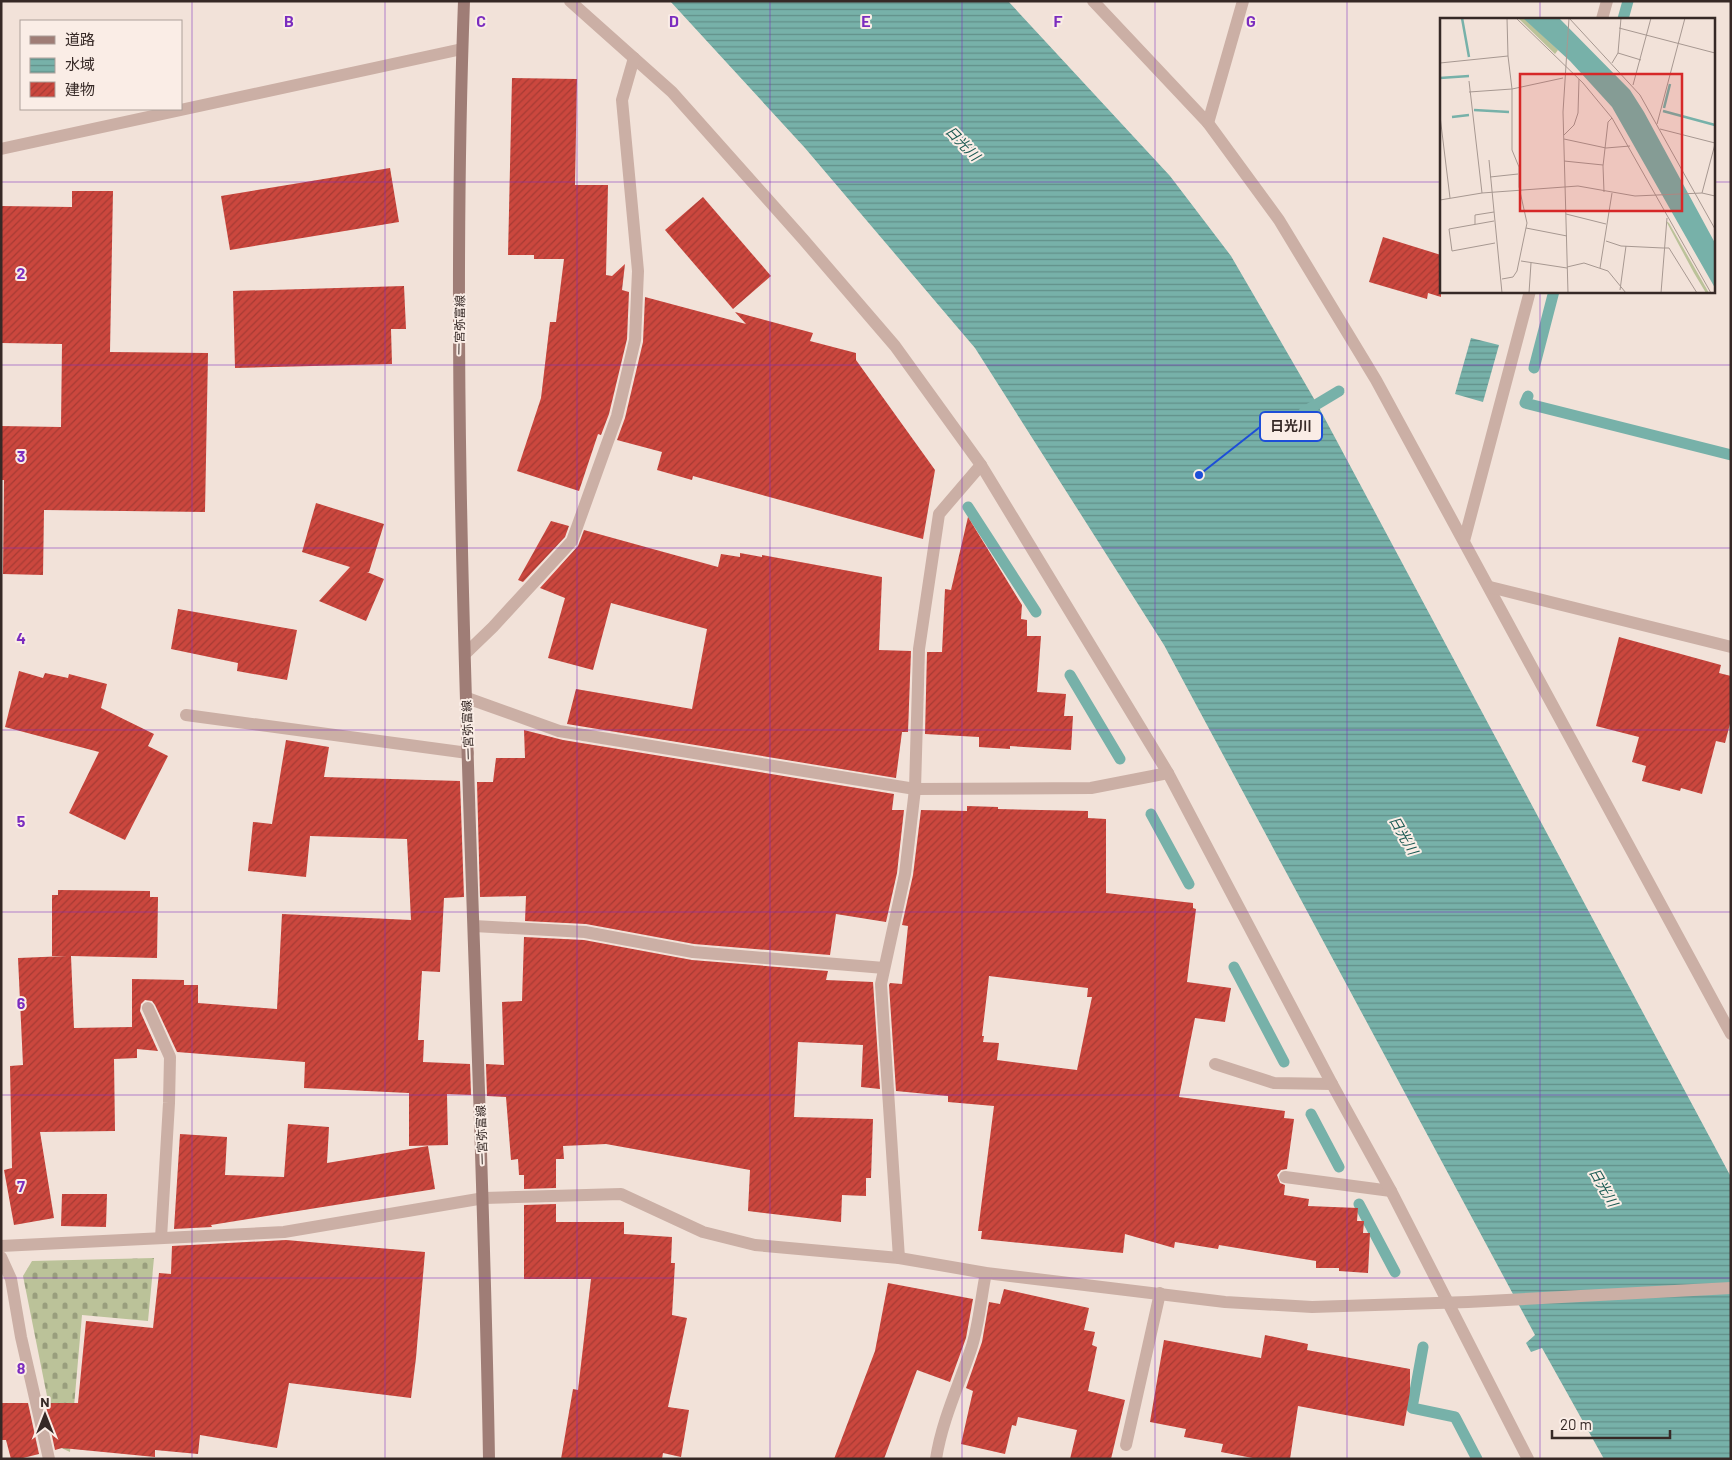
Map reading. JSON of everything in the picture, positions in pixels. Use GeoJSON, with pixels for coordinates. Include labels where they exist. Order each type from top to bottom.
{"type":"FeatureCollection","features":[{"type":"Feature","properties":{"kind":"main road","name":"一宮弥富線"},"geometry":{"type":"LineString","coordinates":[[464,1],[458,403],[466,698],[484,1198],[489,1459]]}},
{"type":"Feature","properties":{"kind":"street"},"geometry":{"type":"LineString","coordinates":[[570,1],[672,92],[803,239],[895,346],[981,465],[1168,773],[1332,1084],[1391,1190],[1528,1459]]}},
{"type":"Feature","properties":{"kind":"street"},"geometry":{"type":"LineString","coordinates":[[1093,1],[1208,124],[1279,220],[1376,380],[1731,1034]]}},
{"type":"Feature","properties":{"kind":"street"},"geometry":{"type":"LineString","coordinates":[[1208,124],[1242,1]]}},
{"type":"Feature","properties":{"kind":"street"},"geometry":{"type":"LineString","coordinates":[[1602,18],[1607,1]]}},
{"type":"Feature","properties":{"kind":"street"},"geometry":{"type":"LineString","coordinates":[[1,150],[462,49]]}},
{"type":"Feature","properties":{"kind":"street"},"geometry":{"type":"LineString","coordinates":[[465,654],[493,627],[572,540],[617,416],[635,340],[638,270],[622,100],[634,58]]}},
{"type":"Feature","properties":{"kind":"street"},"geometry":{"type":"LineString","coordinates":[[1464,540],[1530,292]]}},
{"type":"Feature","properties":{"kind":"street"},"geometry":{"type":"LineString","coordinates":[[898,1258],[881,984],[905,874],[915,789],[919,648],[939,514],[981,465]]}},
{"type":"Feature","properties":{"kind":"street"},"geometry":{"type":"LineString","coordinates":[[1490,587],[1731,647]]}},
{"type":"Feature","properties":{"kind":"street"},"geometry":{"type":"LineString","coordinates":[[466,698],[560,730],[915,789],[1091,788],[1168,773]]}},
{"type":"Feature","properties":{"kind":"street"},"geometry":{"type":"LineString","coordinates":[[186,715],[468,753]]}},
{"type":"Feature","properties":{"kind":"street"},"geometry":{"type":"LineString","coordinates":[[474,926],[585,932],[694,952],[884,968]]}},
{"type":"Feature","properties":{"kind":"street"},"geometry":{"type":"LineString","coordinates":[[148,1008],[170,1057],[161,1238]]}},
{"type":"Feature","properties":{"kind":"street"},"geometry":{"type":"LineString","coordinates":[[1215,1064],[1274,1082],[1332,1084]]}},
{"type":"Feature","properties":{"kind":"street"},"geometry":{"type":"LineString","coordinates":[[1285,1177],[1391,1190]]}},
{"type":"Feature","properties":{"kind":"street"},"geometry":{"type":"LineString","coordinates":[[1,1246],[284,1232],[484,1198],[621,1194],[702,1232],[755,1245],[898,1258],[986,1272],[1225,1302],[1312,1307],[1468,1302],[1731,1288]]}},
{"type":"Feature","properties":{"kind":"street"},"geometry":{"type":"LineString","coordinates":[[1,1257],[11,1279],[21,1337],[49,1459]]}},
{"type":"Feature","properties":{"kind":"street"},"geometry":{"type":"LineString","coordinates":[[936,1459],[958,1380],[972,1347],[986,1272]]}},
{"type":"Feature","properties":{"kind":"street"},"geometry":{"type":"LineString","coordinates":[[1126,1445],[1160,1293]]}},
{"type":"Feature","properties":{"kind":"green space"},"geometry":{"type":"Polygon","coordinates":[[[154,1258],[148,1321],[82,1315],[70,1452],[57,1446],[23,1276],[32,1261],[154,1258]]]}},
{"type":"Feature","properties":{"kind":"water"},"geometry":{"type":"Polygon","coordinates":[[[670,1],[1008,1],[1170,176],[1231,256],[1317,404],[1731,1177],[1731,1459],[1604,1459],[1542,1348],[1531,1352],[1526,1343],[1535,1335],[1164,645],[975,348],[805,148],[670,1]]]}},
{"type":"Feature","properties":{"kind":"water"},"geometry":{"type":"Polygon","coordinates":[[[1471,338],[1499,345],[1483,402],[1455,394],[1471,338]]]}},
{"type":"Feature","properties":{"kind":"building"},"geometry":{"type":"Polygon","coordinates":[[[512,78],[577,79],[575,185],[608,185],[606,275],[612,276],[625,264],[622,290],[629,292],[627,339],[609,414],[601,435],[598,434],[579,491],[517,471],[541,398],[550,322],[556,322],[564,259],[534,259],[534,255],[508,255],[512,78]]]}},
{"type":"Feature","properties":{"kind":"building"},"geometry":{"type":"Polygon","coordinates":[[[390,168],[399,222],[230,250],[221,196],[390,168]]]}},
{"type":"Feature","properties":{"kind":"building"},"geometry":{"type":"Polygon","coordinates":[[[72,191],[113,191],[110,352],[208,353],[205,512],[44,510],[43,575],[3,574],[4,480],[1,480],[1,426],[61,427],[62,344],[1,343],[1,206],[72,207],[72,191]]]}},
{"type":"Feature","properties":{"kind":"building"},"geometry":{"type":"Polygon","coordinates":[[[703,197],[771,276],[733,309],[665,230],[703,197]]]}},
{"type":"Feature","properties":{"kind":"building"},"geometry":{"type":"Polygon","coordinates":[[[1383,237],[1440,255],[1441,297],[1428,293],[1427,299],[1369,282],[1383,237]]]}},
{"type":"Feature","properties":{"kind":"building"},"geometry":{"type":"Polygon","coordinates":[[[404,286],[406,329],[391,329],[392,364],[235,368],[233,291],[404,286]]]}},
{"type":"Feature","properties":{"kind":"building"},"geometry":{"type":"Polygon","coordinates":[[[645,297],[746,324],[735,312],[813,333],[810,341],[856,353],[856,360],[935,470],[923,539],[693,476],[692,480],[657,470],[662,452],[617,440],[625,418],[643,342],[645,297]]]}},
{"type":"Feature","properties":{"kind":"building"},"geometry":{"type":"Polygon","coordinates":[[[316,503],[384,524],[369,572],[367,572],[384,579],[366,621],[319,601],[350,567],[302,552],[316,503]]]}},
{"type":"Feature","properties":{"kind":"building"},"geometry":{"type":"Polygon","coordinates":[[[968,517],[1022,605],[1021,619],[1027,620],[1027,636],[1041,636],[1037,692],[1066,694],[1064,716],[1073,716],[1071,750],[1010,746],[1010,749],[979,747],[979,737],[925,734],[927,652],[942,652],[945,589],[951,590],[968,517]]]}},
{"type":"Feature","properties":{"kind":"building"},"geometry":{"type":"Polygon","coordinates":[[[551,521],[569,526],[565,537],[523,582],[518,580],[551,521]]]}},
{"type":"Feature","properties":{"kind":"building"},"geometry":{"type":"Polygon","coordinates":[[[584,530],[718,567],[721,554],[740,557],[740,553],[762,557],[762,555],[882,577],[879,650],[911,651],[908,732],[902,732],[896,778],[567,724],[576,689],[692,709],[707,629],[611,603],[593,670],[548,658],[565,598],[540,588],[578,546],[584,530]]]}},
{"type":"Feature","properties":{"kind":"building"},"geometry":{"type":"Polygon","coordinates":[[[178,609],[297,630],[287,680],[237,671],[238,663],[171,649],[178,609]]]}},
{"type":"Feature","properties":{"kind":"building"},"geometry":{"type":"Polygon","coordinates":[[[1619,637],[1721,665],[1719,673],[1731,676],[1731,720],[1725,743],[1716,741],[1702,794],[1681,788],[1680,791],[1642,781],[1646,766],[1632,762],[1639,737],[1596,726],[1619,637]]]}},
{"type":"Feature","properties":{"kind":"building"},"geometry":{"type":"Polygon","coordinates":[[[19,671],[43,678],[45,673],[68,678],[69,674],[107,684],[101,708],[154,734],[148,746],[168,756],[125,840],[69,813],[99,752],[5,727],[19,671]]]}},
{"type":"Feature","properties":{"kind":"building"},"geometry":{"type":"Polygon","coordinates":[[[524,730],[563,740],[894,794],[892,810],[904,810],[897,873],[886,922],[836,914],[830,955],[694,944],[586,924],[525,921],[526,896],[480,897],[477,782],[493,782],[496,758],[525,758],[524,730]]]}},
{"type":"Feature","properties":{"kind":"building"},"geometry":{"type":"Polygon","coordinates":[[[286,740],[329,747],[324,777],[460,781],[464,897],[444,898],[440,972],[422,971],[418,1040],[424,1040],[423,1062],[470,1064],[471,1095],[447,1094],[448,1145],[409,1146],[409,1093],[304,1088],[305,1062],[177,1052],[155,1005],[152,1001],[145,1000],[141,1004],[140,1011],[158,1051],[137,1049],[137,1058],[114,1059],[115,1131],[40,1132],[54,1218],[14,1225],[4,1170],[12,1168],[10,1066],[23,1065],[18,958],[67,956],[52,956],[52,895],[58,895],[58,890],[150,891],[150,897],[158,897],[157,958],[71,956],[74,1028],[132,1027],[132,979],[184,980],[184,985],[198,985],[198,1003],[277,1009],[282,914],[411,920],[407,839],[310,836],[306,877],[248,871],[253,822],[272,824],[286,740]]]}},
{"type":"Feature","properties":{"kind":"building"},"geometry":{"type":"Polygon","coordinates":[[[967,806],[998,807],[998,809],[1088,811],[1088,818],[1106,819],[1106,893],[1193,903],[1193,908],[1196,909],[1187,982],[1231,988],[1225,1022],[1195,1018],[1179,1097],[1285,1111],[1284,1118],[1294,1119],[1287,1169],[1281,1170],[1277,1175],[1280,1183],[1285,1185],[1284,1195],[1309,1199],[1308,1206],[1358,1208],[1357,1221],[1364,1221],[1363,1233],[1370,1233],[1368,1273],[1339,1271],[1339,1268],[1316,1268],[1316,1261],[1219,1245],[1218,1249],[1175,1242],[1174,1248],[1125,1234],[1123,1253],[981,1239],[982,1231],[978,1231],[994,1106],[948,1102],[948,1096],[896,1091],[889,985],[890,983],[902,984],[908,926],[902,925],[913,875],[921,810],[967,811],[967,806]],[[989,976],[982,1036],[984,1036],[983,1042],[999,1043],[997,1060],[1077,1070],[1092,997],[1087,997],[1088,988],[989,976]]]}},
{"type":"Feature","properties":{"kind":"building"},"geometry":{"type":"Polygon","coordinates":[[[524,937],[584,940],[692,960],[828,971],[826,980],[873,982],[880,1089],[861,1087],[863,1045],[798,1042],[794,1117],[873,1119],[871,1178],[866,1178],[866,1196],[842,1195],[841,1222],[748,1211],[750,1170],[606,1144],[563,1146],[564,1159],[556,1159],[556,1188],[524,1189],[524,1175],[519,1175],[518,1159],[511,1160],[506,1097],[487,1096],[486,1064],[504,1065],[502,1002],[522,1001],[524,937]]]}},
{"type":"Feature","properties":{"kind":"building"},"geometry":{"type":"Polygon","coordinates":[[[288,1124],[329,1127],[327,1163],[428,1146],[435,1189],[211,1225],[212,1227],[174,1229],[180,1134],[227,1137],[225,1175],[284,1177],[288,1124]]]}},
{"type":"Feature","properties":{"kind":"building"},"geometry":{"type":"Polygon","coordinates":[[[62,1194],[107,1194],[106,1227],[61,1226],[62,1194]]]}},
{"type":"Feature","properties":{"kind":"building"},"geometry":{"type":"Polygon","coordinates":[[[556,1204],[556,1222],[624,1222],[624,1234],[672,1237],[671,1263],[675,1263],[672,1315],[687,1318],[668,1407],[689,1410],[681,1457],[663,1453],[662,1459],[561,1459],[573,1389],[578,1390],[591,1279],[524,1279],[524,1205],[556,1204]]]}},
{"type":"Feature","properties":{"kind":"building"},"geometry":{"type":"Polygon","coordinates":[[[286,1240],[425,1252],[411,1398],[289,1383],[277,1448],[200,1435],[198,1454],[155,1450],[155,1457],[62,1448],[55,1450],[45,1403],[78,1403],[86,1321],[153,1328],[159,1273],[171,1274],[172,1246],[286,1240]]]}},
{"type":"Feature","properties":{"kind":"building"},"geometry":{"type":"Polygon","coordinates":[[[888,1283],[973,1299],[966,1338],[950,1382],[917,1370],[884,1459],[834,1459],[875,1351],[888,1283]]]}},
{"type":"Feature","properties":{"kind":"building"},"geometry":{"type":"Polygon","coordinates":[[[1004,1289],[1089,1308],[1084,1330],[1095,1332],[1092,1345],[1097,1347],[1088,1391],[1125,1400],[1111,1459],[1070,1459],[1077,1430],[1018,1417],[1016,1426],[1012,1425],[1005,1454],[961,1444],[973,1391],[966,1388],[982,1342],[989,1302],[1000,1304],[1004,1289]]]}},
{"type":"Feature","properties":{"kind":"building"},"geometry":{"type":"Polygon","coordinates":[[[1265,1335],[1308,1344],[1307,1350],[1410,1369],[1410,1392],[1404,1426],[1298,1406],[1290,1459],[1258,1459],[1221,1452],[1223,1444],[1184,1437],[1186,1429],[1150,1422],[1164,1340],[1261,1358],[1265,1335]]]}},
{"type":"Feature","properties":{"kind":"building"},"geometry":{"type":"Polygon","coordinates":[[[1,1403],[28,1403],[39,1454],[11,1459],[6,1440],[1,1440],[1,1403]]]}},
{"type":"Feature","properties":{"kind":"waterway"},"geometry":{"type":"LineString","coordinates":[[1623,18],[1628,1]]}},
{"type":"Feature","properties":{"kind":"waterway"},"geometry":{"type":"LineString","coordinates":[[1534,368],[1554,292]]}},
{"type":"Feature","properties":{"kind":"waterway"},"geometry":{"type":"LineString","coordinates":[[1304,412],[1339,391]]}},
{"type":"Feature","properties":{"kind":"waterway"},"geometry":{"type":"LineString","coordinates":[[1528,396],[1525,403],[1731,455]]}},
{"type":"Feature","properties":{"kind":"waterway"},"geometry":{"type":"LineString","coordinates":[[968,507],[1036,612]]}},
{"type":"Feature","properties":{"kind":"waterway"},"geometry":{"type":"LineString","coordinates":[[1070,675],[1120,759]]}},
{"type":"Feature","properties":{"kind":"waterway"},"geometry":{"type":"LineString","coordinates":[[1151,814],[1189,884]]}},
{"type":"Feature","properties":{"kind":"waterway"},"geometry":{"type":"LineString","coordinates":[[1234,967],[1284,1062]]}},
{"type":"Feature","properties":{"kind":"waterway"},"geometry":{"type":"LineString","coordinates":[[1311,1114],[1339,1167]]}},
{"type":"Feature","properties":{"kind":"waterway"},"geometry":{"type":"LineString","coordinates":[[1359,1204],[1395,1272]]}},
{"type":"Feature","properties":{"kind":"waterway"},"geometry":{"type":"LineString","coordinates":[[1423,1347],[1412,1408],[1455,1417],[1477,1459]]}},
{"type":"Feature","properties":{"kind":"place","name":"日光川"},"geometry":{"type":"Point","coordinates":[1199,475]}}]}
